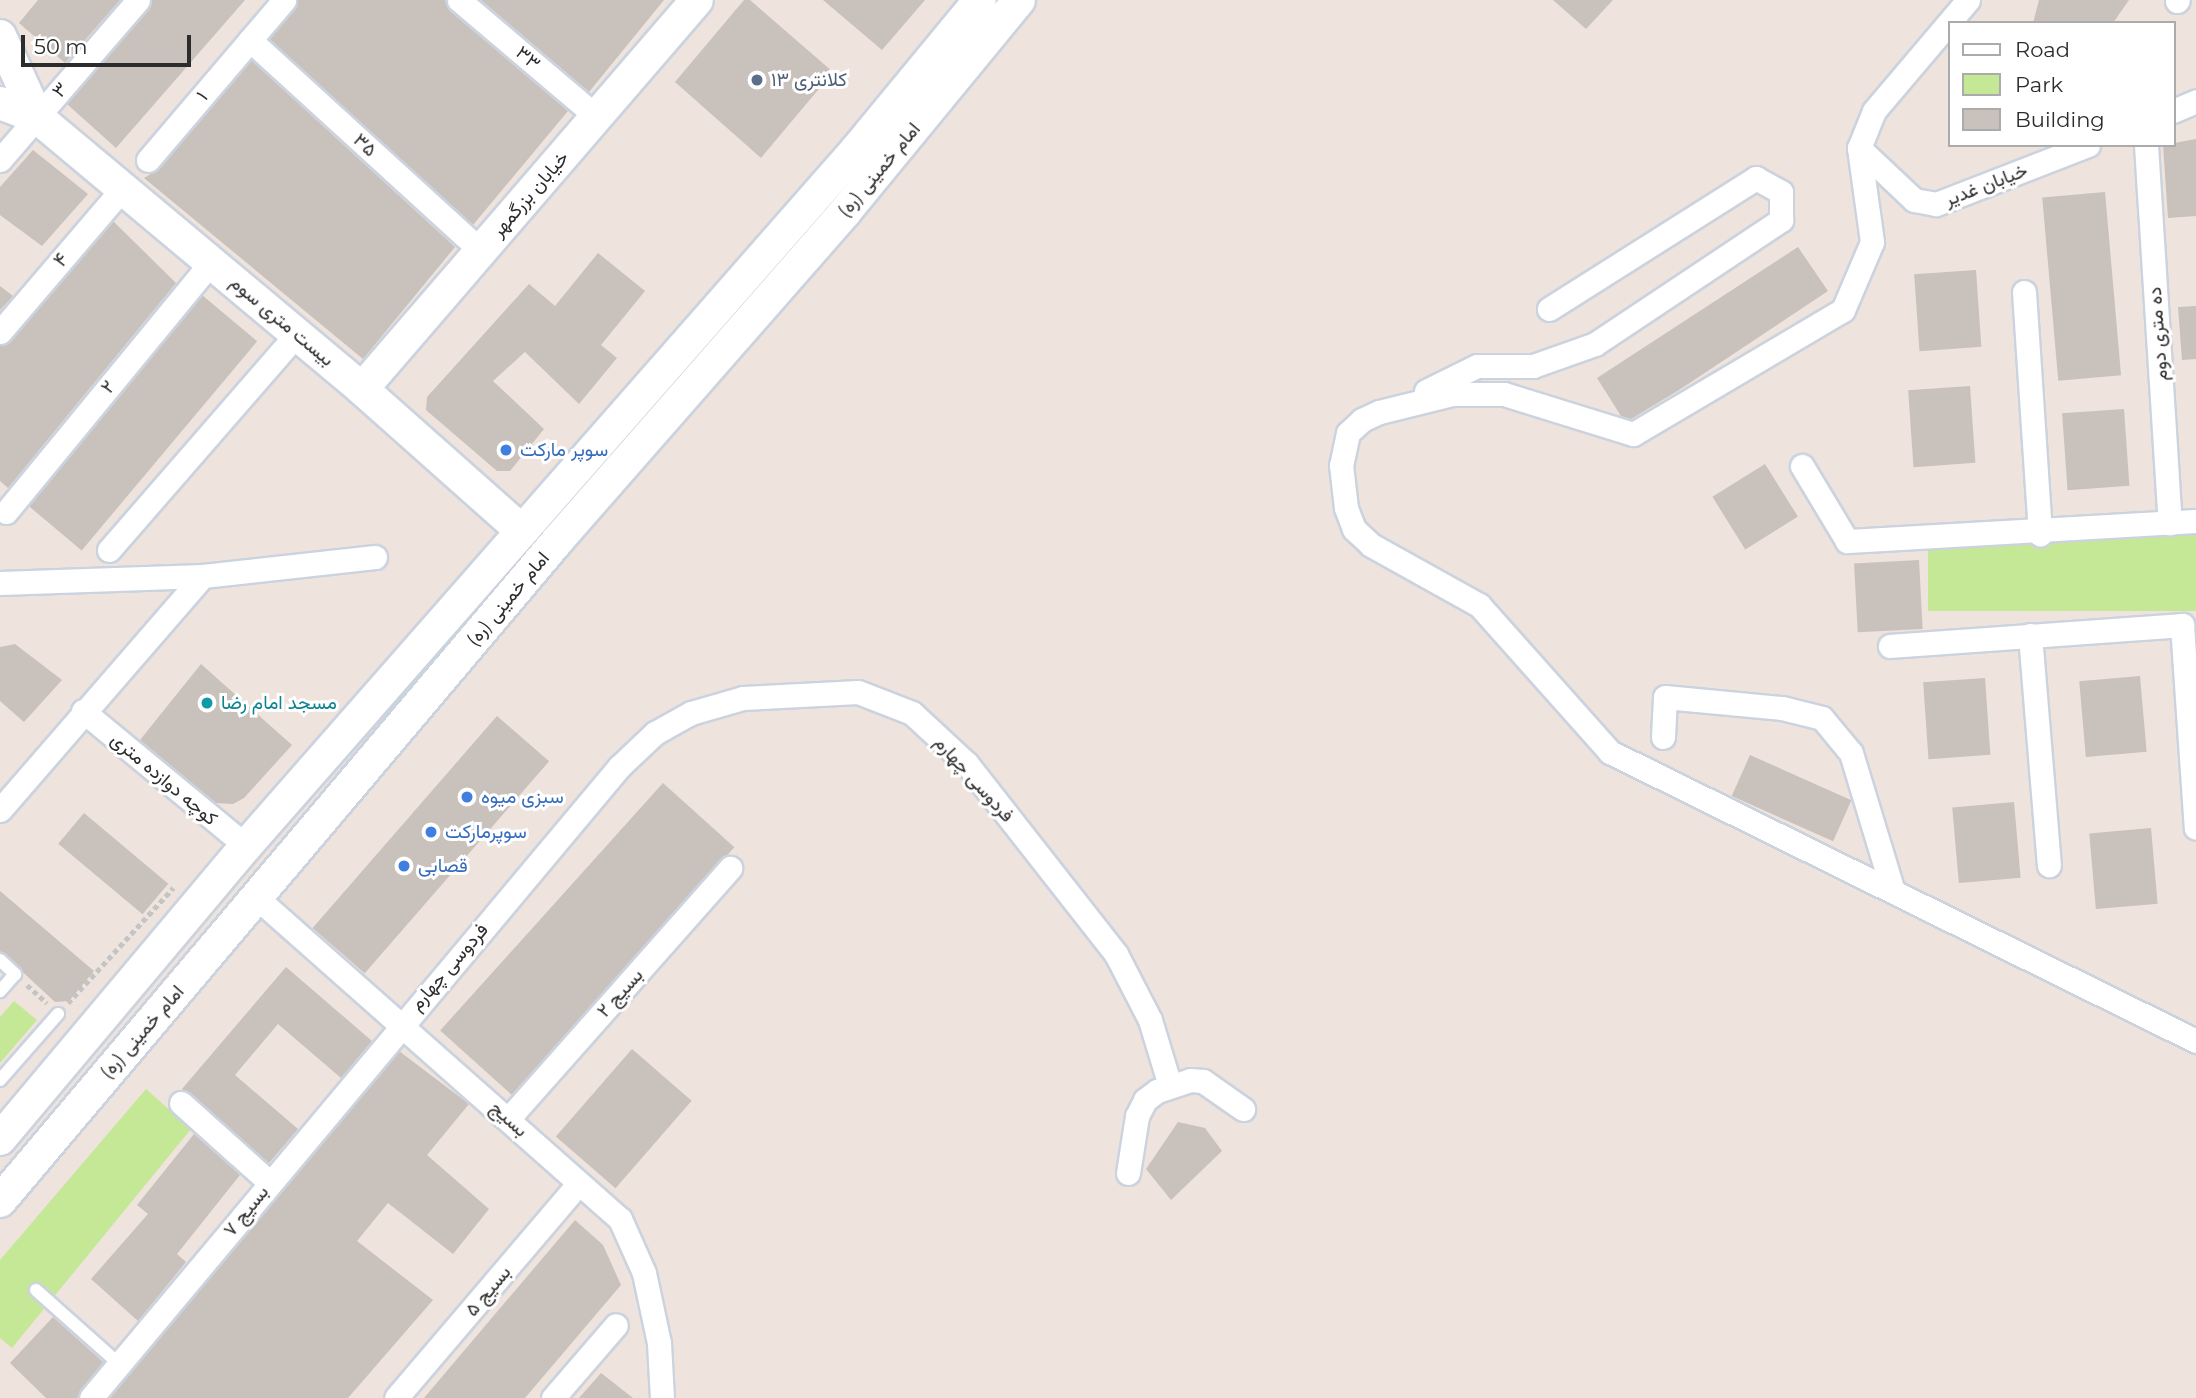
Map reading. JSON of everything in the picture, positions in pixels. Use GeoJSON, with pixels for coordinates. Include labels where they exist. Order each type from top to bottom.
{"type":"FeatureCollection","features":[{"type":"Feature","properties":{"kind":"main road","name":"خیابان بزرگمهر"},"geometry":{"type":"LineString","coordinates":[[362,389],[697,0]]}},
{"type":"Feature","properties":{"kind":"main road","name":"امام خمینی (ره)"},"geometry":{"type":"LineString","coordinates":[[0,1139],[246,846],[857,149],[980,0]]}},
{"type":"Feature","properties":{"kind":"main road","name":"امام خمینی (ره)"},"geometry":{"type":"LineString","coordinates":[[0,1201],[558,540],[845,212],[1019,0]]}},
{"type":"Feature","properties":{"kind":"main road","name":"بیست متری سوم"},"geometry":{"type":"LineString","coordinates":[[0,36],[37,117]]}},
{"type":"Feature","properties":{"kind":"main road","name":"بیست متری سوم"},"geometry":{"type":"LineString","coordinates":[[0,103],[37,117],[362,389],[522,531]]}},
{"type":"Feature","properties":{"kind":"street","name":"۳"},"geometry":{"type":"LineString","coordinates":[[0,160],[138,0]]}},
{"type":"Feature","properties":{"kind":"street","name":"۱"},"geometry":{"type":"LineString","coordinates":[[148,160],[284,0]]}},
{"type":"Feature","properties":{"kind":"street","name":"۳۳"},"geometry":{"type":"LineString","coordinates":[[459,0],[597,117]]}},
{"type":"Feature","properties":{"kind":"street"},"geometry":{"type":"LineString","coordinates":[[1950,21],[1968,0]]}},
{"type":"Feature","properties":{"kind":"street"},"geometry":{"type":"LineString","coordinates":[[1405,402],[1452,394],[1504,394],[1633,434],[1702,397],[1843,310],[1872,242],[1859,148],[1874,111],[1948,24]]}},
{"type":"Feature","properties":{"kind":"street","name":"۳۵"},"geometry":{"type":"LineString","coordinates":[[250,40],[481,251]]}},
{"type":"Feature","properties":{"kind":"street"},"geometry":{"type":"LineString","coordinates":[[2175,110],[2196,101]]}},
{"type":"Feature","properties":{"kind":"street","name":"خیابان غدیر"},"geometry":{"type":"LineString","coordinates":[[1859,148],[1914,200],[1936,204],[2083,147]]}},
{"type":"Feature","properties":{"kind":"street","name":"ده متری دوم"},"geometry":{"type":"LineString","coordinates":[[2146,147],[2170,523]]}},
{"type":"Feature","properties":{"kind":"street"},"geometry":{"type":"LineString","coordinates":[[1549,309],[1756,178],[1782,192],[1781,220],[1595,344],[1533,366],[1477,366],[1362,420],[1348,433],[1341,465],[1354,529],[1371,545],[1479,604],[1609,752],[2196,1041]]}},
{"type":"Feature","properties":{"kind":"street","name":"۴"},"geometry":{"type":"LineString","coordinates":[[0,332],[123,188]]}},
{"type":"Feature","properties":{"kind":"street","name":"۲"},"geometry":{"type":"LineString","coordinates":[[6,512],[211,262]]}},
{"type":"Feature","properties":{"kind":"street"},"geometry":{"type":"LineString","coordinates":[[2024,292],[2040,534]]}},
{"type":"Feature","properties":{"kind":"street"},"geometry":{"type":"LineString","coordinates":[[109,550],[297,334]]}},
{"type":"Feature","properties":{"kind":"street"},"geometry":{"type":"LineString","coordinates":[[1802,466],[1847,541],[2040,534],[2196,522]]}},
{"type":"Feature","properties":{"kind":"street"},"geometry":{"type":"LineString","coordinates":[[0,583],[203,576],[374,556]]}},
{"type":"Feature","properties":{"kind":"street"},"geometry":{"type":"LineString","coordinates":[[0,810],[83,710],[203,576]]}},
{"type":"Feature","properties":{"kind":"street"},"geometry":{"type":"LineString","coordinates":[[1890,646],[2189,624],[2196,828]]}},
{"type":"Feature","properties":{"kind":"street"},"geometry":{"type":"LineString","coordinates":[[2030,635],[2049,865]]}},
{"type":"Feature","properties":{"kind":"street","name":"فردوسی چهارم"},"geometry":{"type":"LineString","coordinates":[[400,1023],[554,840],[655,733],[691,713],[743,698],[858,692],[912,713],[967,764],[1042,857],[1116,954],[1150,1020],[1170,1086]]}},
{"type":"Feature","properties":{"kind":"street"},"geometry":{"type":"LineString","coordinates":[[1663,737],[1665,697],[1782,708],[1822,718],[1851,753],[1893,891]]}},
{"type":"Feature","properties":{"kind":"street","name":"کوچه دوازده متری"},"geometry":{"type":"LineString","coordinates":[[83,710],[246,846]]}},
{"type":"Feature","properties":{"kind":"street","name":"بسیج ۲"},"geometry":{"type":"LineString","coordinates":[[509,1118],[730,868]]}},
{"type":"Feature","properties":{"kind":"street","name":"بسیج"},"geometry":{"type":"LineString","coordinates":[[257,898],[509,1118],[620,1219],[644,1273],[659,1342],[662,1398]]}},
{"type":"Feature","properties":{"kind":"street","name":"بسیج ۷"},"geometry":{"type":"LineString","coordinates":[[91,1398],[400,1023]]}},
{"type":"Feature","properties":{"kind":"street"},"geometry":{"type":"LineString","coordinates":[[1128,1173],[1137,1116],[1145,1100],[1170,1086],[1190,1080],[1203,1082],[1243,1109]]}},
{"type":"Feature","properties":{"kind":"street"},"geometry":{"type":"LineString","coordinates":[[181,1103],[269,1182]]}},
{"type":"Feature","properties":{"kind":"street","name":"بسیج ۵"},"geometry":{"type":"LineString","coordinates":[[396,1398],[579,1183]]}},
{"type":"Feature","properties":{"kind":"street"},"geometry":{"type":"LineString","coordinates":[[553,1398],[616,1325]]}},
{"type":"Feature","properties":{"kind":"lane"},"geometry":{"type":"LineString","coordinates":[[0,960],[15,974],[0,991]]}},
{"type":"Feature","properties":{"kind":"lane"},"geometry":{"type":"LineString","coordinates":[[0,1080],[58,1014]]}},
{"type":"Feature","properties":{"kind":"lane"},"geometry":{"type":"LineString","coordinates":[[36,1290],[119,1364]]}},
{"type":"Feature","properties":{"kind":"path"},"geometry":{"type":"LineString","coordinates":[[15,974],[58,1014],[179,881]]}},
{"type":"Feature","properties":{"kind":"green space"},"geometry":{"type":"Polygon","coordinates":[[[1928,534],[2196,534],[2196,611],[1928,611],[1928,534]]]}},
{"type":"Feature","properties":{"kind":"green space"},"geometry":{"type":"Polygon","coordinates":[[[14,1001],[37,1020],[0,1063],[0,1017],[14,1001]]]}},
{"type":"Feature","properties":{"kind":"green space"},"geometry":{"type":"Polygon","coordinates":[[[146,1089],[191,1129],[12,1348],[0,1338],[0,1260],[146,1089]]]}},
{"type":"Feature","properties":{"kind":"building"},"geometry":{"type":"Polygon","coordinates":[[[38,0],[120,0],[65,63],[19,23],[38,0]]]}},
{"type":"Feature","properties":{"kind":"building"},"geometry":{"type":"Polygon","coordinates":[[[152,0],[245,0],[116,148],[67,104],[152,0]]]}},
{"type":"Feature","properties":{"kind":"building"},"geometry":{"type":"Polygon","coordinates":[[[298,0],[445,0],[450,11],[568,111],[473,225],[269,39],[298,0]]]}},
{"type":"Feature","properties":{"kind":"building"},"geometry":{"type":"Polygon","coordinates":[[[481,0],[664,0],[589,92],[481,0]]]}},
{"type":"Feature","properties":{"kind":"building"},"geometry":{"type":"Polygon","coordinates":[[[744,0],[750,0],[833,72],[761,158],[675,82],[744,0]]]}},
{"type":"Feature","properties":{"kind":"building"},"geometry":{"type":"Polygon","coordinates":[[[823,0],[925,0],[882,50],[823,0]]]}},
{"type":"Feature","properties":{"kind":"building"},"geometry":{"type":"Polygon","coordinates":[[[1553,0],[1613,0],[1586,29],[1553,0]]]}},
{"type":"Feature","properties":{"kind":"building"},"geometry":{"type":"Polygon","coordinates":[[[2039,0],[2129,0],[2114,21],[2034,21],[2039,0]]]}},
{"type":"Feature","properties":{"kind":"building"},"geometry":{"type":"Polygon","coordinates":[[[251,60],[455,247],[363,359],[144,178],[159,169],[251,60]]]}},
{"type":"Feature","properties":{"kind":"building"},"geometry":{"type":"Polygon","coordinates":[[[2196,139],[2196,216],[2168,218],[2163,147],[2175,147],[2175,143],[2196,139]]]}},
{"type":"Feature","properties":{"kind":"building"},"geometry":{"type":"Polygon","coordinates":[[[33,150],[88,194],[42,246],[0,215],[0,187],[33,150]]]}},
{"type":"Feature","properties":{"kind":"building"},"geometry":{"type":"Polygon","coordinates":[[[2105,192],[2121,375],[2058,381],[2042,197],[2105,192]]]}},
{"type":"Feature","properties":{"kind":"building"},"geometry":{"type":"Polygon","coordinates":[[[113,221],[176,283],[8,488],[0,481],[0,346],[11,341],[113,221]]]}},
{"type":"Feature","properties":{"kind":"building"},"geometry":{"type":"Polygon","coordinates":[[[1798,247],[1828,291],[1631,419],[1621,416],[1597,378],[1798,247]]]}},
{"type":"Feature","properties":{"kind":"building"},"geometry":{"type":"Polygon","coordinates":[[[598,253],[645,291],[601,345],[617,358],[579,404],[525,352],[493,381],[544,429],[510,471],[497,471],[426,410],[427,397],[529,284],[555,306],[598,253]]]}},
{"type":"Feature","properties":{"kind":"building"},"geometry":{"type":"Polygon","coordinates":[[[1976,270],[1981,347],[1920,351],[1914,274],[1976,270]]]}},
{"type":"Feature","properties":{"kind":"building"},"geometry":{"type":"Polygon","coordinates":[[[0,286],[13,296],[0,310],[0,286]]]}},
{"type":"Feature","properties":{"kind":"building"},"geometry":{"type":"Polygon","coordinates":[[[202,295],[257,341],[82,550],[27,504],[202,295]]]}},
{"type":"Feature","properties":{"kind":"building"},"geometry":{"type":"Polygon","coordinates":[[[2196,306],[2196,359],[2182,360],[2178,307],[2196,306]]]}},
{"type":"Feature","properties":{"kind":"building"},"geometry":{"type":"Polygon","coordinates":[[[1970,386],[1975,463],[1914,467],[1908,390],[1970,386]]]}},
{"type":"Feature","properties":{"kind":"building"},"geometry":{"type":"Polygon","coordinates":[[[2124,409],[2129,486],[2068,490],[2062,413],[2124,409]]]}},
{"type":"Feature","properties":{"kind":"building"},"geometry":{"type":"Polygon","coordinates":[[[1765,464],[1798,517],[1745,549],[1712,497],[1765,464]]]}},
{"type":"Feature","properties":{"kind":"building"},"geometry":{"type":"Polygon","coordinates":[[[1919,560],[1923,629],[1858,632],[1854,563],[1919,560]]]}},
{"type":"Feature","properties":{"kind":"building"},"geometry":{"type":"Polygon","coordinates":[[[15,644],[62,680],[24,722],[0,701],[0,647],[15,644]]]}},
{"type":"Feature","properties":{"kind":"building","name":"مسجد امام رضا"},"geometry":{"type":"Polygon","coordinates":[[[201,664],[292,745],[244,798],[233,804],[216,803],[140,740],[201,664]]]}},
{"type":"Feature","properties":{"kind":"building"},"geometry":{"type":"Polygon","coordinates":[[[2140,676],[2147,752],[2086,757],[2079,681],[2140,676]]]}},
{"type":"Feature","properties":{"kind":"building"},"geometry":{"type":"Polygon","coordinates":[[[1985,678],[1990,755],[1929,759],[1923,682],[1985,678]]]}},
{"type":"Feature","properties":{"kind":"building"},"geometry":{"type":"Polygon","coordinates":[[[497,716],[549,761],[365,973],[313,928],[497,716]]]}},
{"type":"Feature","properties":{"kind":"building"},"geometry":{"type":"Polygon","coordinates":[[[1750,755],[1851,800],[1833,841],[1732,796],[1750,755]]]}},
{"type":"Feature","properties":{"kind":"building"},"geometry":{"type":"Polygon","coordinates":[[[663,783],[734,847],[512,1095],[440,1030],[663,783]]]}},
{"type":"Feature","properties":{"kind":"building"},"geometry":{"type":"Polygon","coordinates":[[[2014,802],[2021,878],[1959,883],[1952,807],[2014,802]]]}},
{"type":"Feature","properties":{"kind":"building"},"geometry":{"type":"Polygon","coordinates":[[[84,813],[168,884],[143,914],[58,844],[84,813]]]}},
{"type":"Feature","properties":{"kind":"building"},"geometry":{"type":"Polygon","coordinates":[[[2151,828],[2158,904],[2096,909],[2089,833],[2151,828]]]}},
{"type":"Feature","properties":{"kind":"building"},"geometry":{"type":"Polygon","coordinates":[[[0,891],[94,971],[69,1001],[55,1002],[0,951],[0,891]]]}},
{"type":"Feature","properties":{"kind":"building"},"geometry":{"type":"Polygon","coordinates":[[[286,967],[372,1041],[341,1078],[278,1024],[235,1075],[298,1129],[269,1163],[182,1089],[286,967]]]}},
{"type":"Feature","properties":{"kind":"building"},"geometry":{"type":"Polygon","coordinates":[[[632,1049],[692,1101],[616,1188],[556,1137],[632,1049]]]}},
{"type":"Feature","properties":{"kind":"building"},"geometry":{"type":"Polygon","coordinates":[[[399,1051],[469,1104],[427,1155],[489,1209],[453,1254],[388,1203],[357,1241],[433,1300],[348,1398],[109,1398],[399,1051]]]}},
{"type":"Feature","properties":{"kind":"building"},"geometry":{"type":"Polygon","coordinates":[[[1178,1122],[1205,1128],[1222,1151],[1171,1200],[1146,1169],[1178,1122]]]}},
{"type":"Feature","properties":{"kind":"building"},"geometry":{"type":"Polygon","coordinates":[[[194,1134],[240,1175],[177,1254],[186,1262],[138,1321],[91,1279],[148,1214],[137,1205],[194,1134]]]}},
{"type":"Feature","properties":{"kind":"building"},"geometry":{"type":"Polygon","coordinates":[[[575,1220],[603,1245],[621,1285],[525,1398],[424,1398],[575,1220]]]}},
{"type":"Feature","properties":{"kind":"building"},"geometry":{"type":"Polygon","coordinates":[[[53,1317],[103,1362],[77,1398],[46,1398],[10,1363],[53,1317]]]}},
{"type":"Feature","properties":{"kind":"building"},"geometry":{"type":"Polygon","coordinates":[[[601,1373],[633,1398],[579,1398],[601,1373]]]}},
{"type":"Feature","properties":{"kind":"place","name":"کلانتری ۱۳"},"geometry":{"type":"Point","coordinates":[757,80]}},
{"type":"Feature","properties":{"kind":"place","name":"سوپر مارکت"},"geometry":{"type":"Point","coordinates":[506,450]}},
{"type":"Feature","properties":{"kind":"place","name":"مسجد امام رضا"},"geometry":{"type":"Point","coordinates":[207,703]}},
{"type":"Feature","properties":{"kind":"place","name":"سبزی میوه"},"geometry":{"type":"Point","coordinates":[467,797]}},
{"type":"Feature","properties":{"kind":"place","name":"سوپرمارکت"},"geometry":{"type":"Point","coordinates":[431,832]}},
{"type":"Feature","properties":{"kind":"place","name":"قصابی"},"geometry":{"type":"Point","coordinates":[404,866]}}]}
